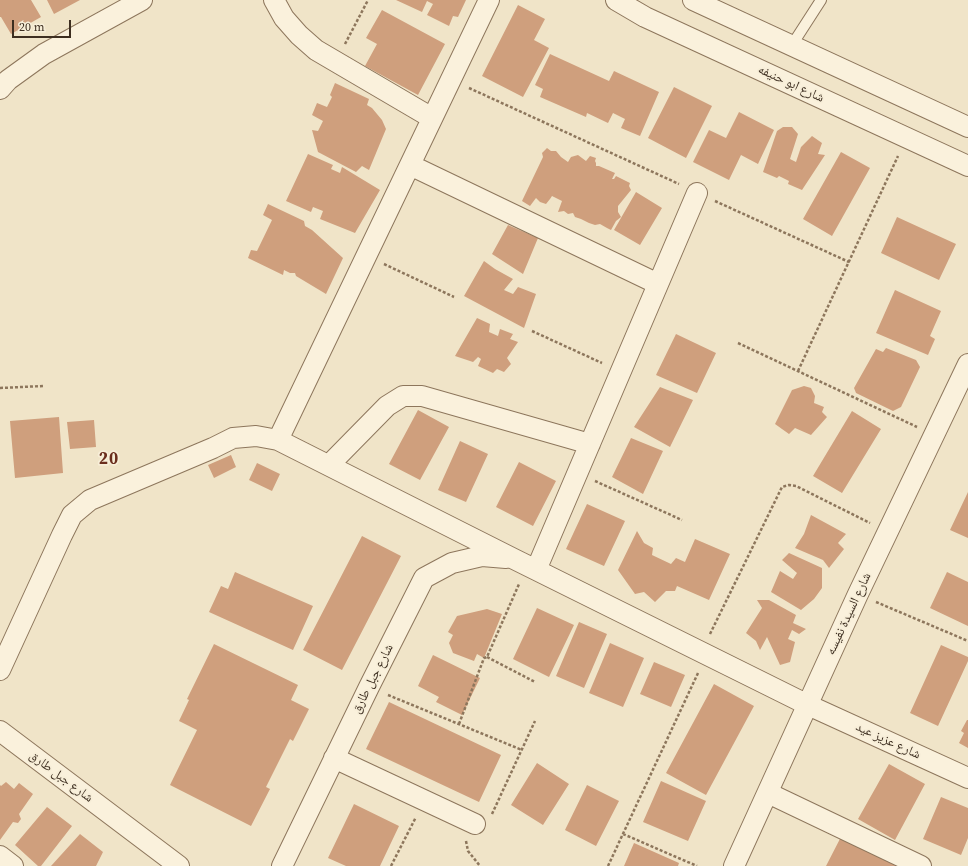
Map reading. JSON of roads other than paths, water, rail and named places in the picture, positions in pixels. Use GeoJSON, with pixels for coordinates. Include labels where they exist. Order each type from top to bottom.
{"type":"FeatureCollection","features":[{"type":"Feature","properties":{"kind":"street"},"geometry":{"type":"LineString","coordinates":[[0,89],[8,80],[44,54],[142,0]]}},
{"type":"Feature","properties":{"kind":"street"},"geometry":{"type":"LineString","coordinates":[[274,0],[284,18],[299,35],[316,50],[432,118]]}},
{"type":"Feature","properties":{"kind":"street"},"geometry":{"type":"LineString","coordinates":[[278,440],[489,0]]}},
{"type":"Feature","properties":{"kind":"street","name":"شارع ابو حنيفه"},"geometry":{"type":"LineString","coordinates":[[616,0],[645,17],[968,166]]}},
{"type":"Feature","properties":{"kind":"street"},"geometry":{"type":"LineString","coordinates":[[693,0],[968,127]]}},
{"type":"Feature","properties":{"kind":"street"},"geometry":{"type":"LineString","coordinates":[[410,165],[658,284]]}},
{"type":"Feature","properties":{"kind":"street"},"geometry":{"type":"LineString","coordinates":[[526,564],[578,473],[697,193]]}},
{"type":"Feature","properties":{"kind":"street","name":"شارع السيدة نفيسه"},"geometry":{"type":"LineString","coordinates":[[734,866],[858,594],[968,364]]}},
{"type":"Feature","properties":{"kind":"street"},"geometry":{"type":"LineString","coordinates":[[329,465],[387,406],[403,396],[422,396],[590,444]]}},
{"type":"Feature","properties":{"kind":"street","name":"شارع عزيز عيد"},"geometry":{"type":"LineString","coordinates":[[0,670],[72,515],[90,500],[213,448],[233,438],[256,436],[278,440],[808,704],[968,778]]}},
{"type":"Feature","properties":{"kind":"street","name":"شارع جبل طارق"},"geometry":{"type":"LineString","coordinates":[[282,866],[424,578],[452,563],[482,556],[526,564]]}},
{"type":"Feature","properties":{"kind":"street","name":"شارع جبل طارق"},"geometry":{"type":"LineString","coordinates":[[0,731],[173,864]]}},
{"type":"Feature","properties":{"kind":"street"},"geometry":{"type":"LineString","coordinates":[[334,758],[475,824]]}},
{"type":"Feature","properties":{"kind":"street"},"geometry":{"type":"LineString","coordinates":[[768,793],[921,866]]}},
{"type":"Feature","properties":{"kind":"street"},"geometry":{"type":"LineString","coordinates":[[0,856],[13,866]]}},
{"type":"Feature","properties":{"kind":"lane"},"geometry":{"type":"LineString","coordinates":[[792,46],[822,0]]}},
{"type":"Feature","properties":{"kind":"district","name":"20"},"geometry":{"type":"Point","coordinates":[109,460]}}]}
